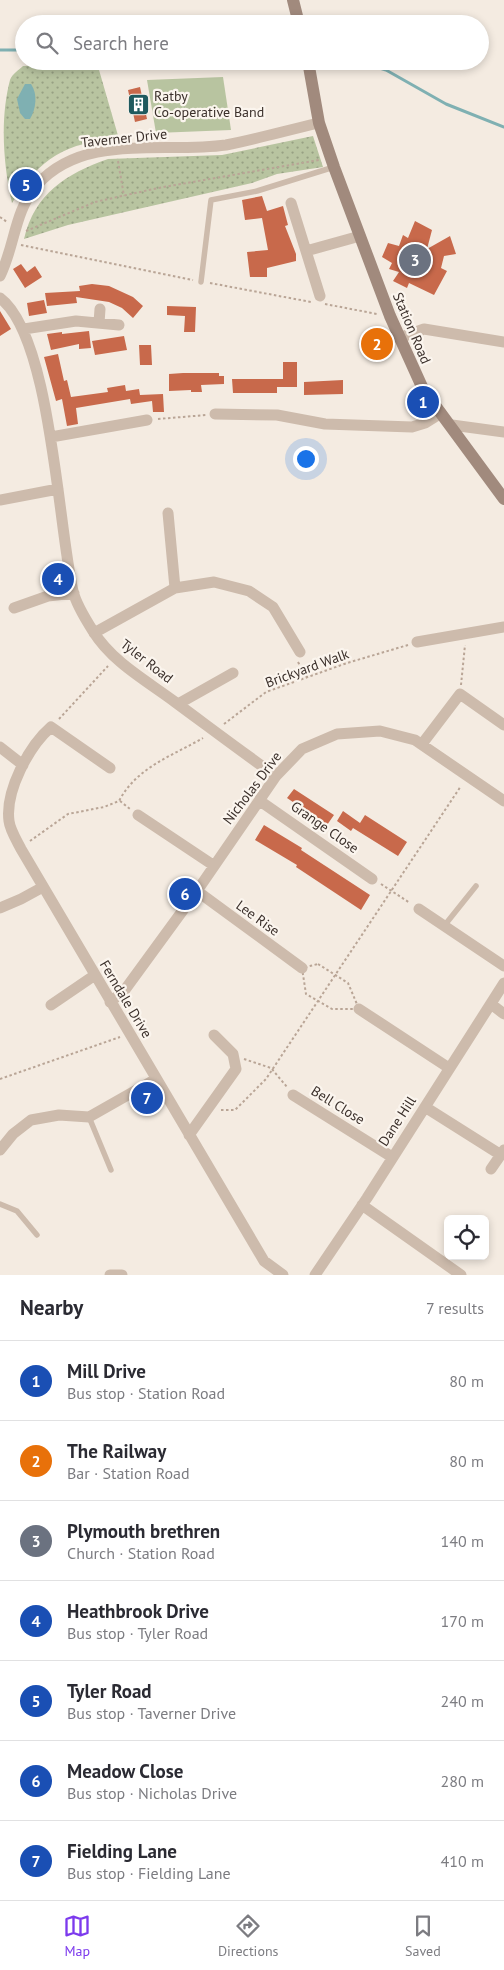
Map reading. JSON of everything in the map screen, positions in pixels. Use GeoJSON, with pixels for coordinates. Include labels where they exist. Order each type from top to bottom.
{"type":"FeatureCollection","features":[{"type":"Feature","properties":{"kind":"street"},"geometry":{"type":"LineString","coordinates":[[293,0],[297,15]]}},
{"type":"Feature","properties":{"kind":"street","name":"Station Road"},"geometry":{"type":"LineString","coordinates":[[310,70],[319,123],[360,236],[414,373],[504,500]]}},
{"type":"Feature","properties":{"kind":"street","name":"Taverner Drive"},"geometry":{"type":"LineString","coordinates":[[0,276],[26,201],[36,186],[48,174],[75,157],[116,150],[225,145],[319,123]]}},
{"type":"Feature","properties":{"kind":"street"},"geometry":{"type":"LineString","coordinates":[[291,203],[320,296]]}},
{"type":"Feature","properties":{"kind":"street"},"geometry":{"type":"LineString","coordinates":[[306,251],[360,236]]}},
{"type":"Feature","properties":{"kind":"street","name":"Tyler Road"},"geometry":{"type":"LineString","coordinates":[[0,298],[15,313],[24,329],[43,398],[51,438],[74,593],[94,633],[115,658],[213,732],[276,776]]}},
{"type":"Feature","properties":{"kind":"street"},"geometry":{"type":"LineString","coordinates":[[99,323],[100,309]]}},
{"type":"Feature","properties":{"kind":"street"},"geometry":{"type":"LineString","coordinates":[[24,329],[76,321],[120,325]]}},
{"type":"Feature","properties":{"kind":"street"},"geometry":{"type":"LineString","coordinates":[[399,338],[424,329],[504,342]]}},
{"type":"Feature","properties":{"kind":"street"},"geometry":{"type":"LineString","coordinates":[[216,414],[277,416],[325,424],[412,427],[425,423],[441,412]]}},
{"type":"Feature","properties":{"kind":"street"},"geometry":{"type":"LineString","coordinates":[[51,438],[147,420]]}},
{"type":"Feature","properties":{"kind":"street"},"geometry":{"type":"LineString","coordinates":[[452,425],[504,432]]}},
{"type":"Feature","properties":{"kind":"street"},"geometry":{"type":"LineString","coordinates":[[0,500],[58,489]]}},
{"type":"Feature","properties":{"kind":"street"},"geometry":{"type":"LineString","coordinates":[[168,514],[175,588]]}},
{"type":"Feature","properties":{"kind":"street"},"geometry":{"type":"LineString","coordinates":[[94,633],[175,588],[214,582],[249,591],[273,607],[300,652]]}},
{"type":"Feature","properties":{"kind":"street"},"geometry":{"type":"LineString","coordinates":[[14,608],[48,596],[74,593]]}},
{"type":"Feature","properties":{"kind":"street"},"geometry":{"type":"LineString","coordinates":[[417,642],[504,627]]}},
{"type":"Feature","properties":{"kind":"street"},"geometry":{"type":"LineString","coordinates":[[178,704],[233,673]]}},
{"type":"Feature","properties":{"kind":"street"},"geometry":{"type":"LineString","coordinates":[[422,744],[460,694],[504,725]]}},
{"type":"Feature","properties":{"kind":"street"},"geometry":{"type":"LineString","coordinates":[[50,727],[110,768]]}},
{"type":"Feature","properties":{"kind":"street","name":"Ferndale Drive"},"geometry":{"type":"LineString","coordinates":[[50,727],[39,737],[13,785],[9,820],[6,826],[264,1261],[283,1275]]}},
{"type":"Feature","properties":{"kind":"street","name":"Nicholas Drive"},"geometry":{"type":"LineString","coordinates":[[110,1002],[124,990],[197,891],[213,865],[276,776],[302,749],[337,734],[380,732],[415,740],[504,801]]}},
{"type":"Feature","properties":{"kind":"street"},"geometry":{"type":"LineString","coordinates":[[0,747],[23,765]]}},
{"type":"Feature","properties":{"kind":"street","name":"Grange Close"},"geometry":{"type":"LineString","coordinates":[[260,801],[372,879]]}},
{"type":"Feature","properties":{"kind":"street"},"geometry":{"type":"LineString","coordinates":[[138,815],[213,865]]}},
{"type":"Feature","properties":{"kind":"street"},"geometry":{"type":"LineString","coordinates":[[0,908],[21,899],[43,886]]}},
{"type":"Feature","properties":{"kind":"street","name":"Lee Rise"},"geometry":{"type":"LineString","coordinates":[[197,891],[302,968]]}},
{"type":"Feature","properties":{"kind":"street"},"geometry":{"type":"LineString","coordinates":[[419,909],[504,966]]}},
{"type":"Feature","properties":{"kind":"street"},"geometry":{"type":"LineString","coordinates":[[51,1005],[95,975]]}},
{"type":"Feature","properties":{"kind":"street","name":"Dane Hill"},"geometry":{"type":"LineString","coordinates":[[315,1275],[504,983]]}},
{"type":"Feature","properties":{"kind":"street"},"geometry":{"type":"LineString","coordinates":[[492,1004],[504,1014]]}},
{"type":"Feature","properties":{"kind":"street"},"geometry":{"type":"LineString","coordinates":[[359,1009],[449,1068]]}},
{"type":"Feature","properties":{"kind":"street"},"geometry":{"type":"LineString","coordinates":[[189,1135],[236,1068],[233,1054],[214,1035]]}},
{"type":"Feature","properties":{"kind":"street"},"geometry":{"type":"LineString","coordinates":[[0,1150],[13,1134],[32,1120],[59,1115],[89,1117],[156,1079]]}},
{"type":"Feature","properties":{"kind":"street","name":"Bell Close"},"geometry":{"type":"LineString","coordinates":[[293,1094],[392,1157]]}},
{"type":"Feature","properties":{"kind":"street"},"geometry":{"type":"LineString","coordinates":[[425,1107],[502,1153],[491,1169]]}},
{"type":"Feature","properties":{"kind":"street"},"geometry":{"type":"LineString","coordinates":[[362,1205],[461,1275]]}},
{"type":"Feature","properties":{"kind":"street"},"geometry":{"type":"LineString","coordinates":[[110,1275],[122,1275]]}},
{"type":"Feature","properties":{"kind":"lane"},"geometry":{"type":"LineString","coordinates":[[201,282],[211,200],[257,191],[333,162]]}},
{"type":"Feature","properties":{"kind":"lane"},"geometry":{"type":"LineString","coordinates":[[444,926],[476,886]]}},
{"type":"Feature","properties":{"kind":"lane"},"geometry":{"type":"LineString","coordinates":[[89,1117],[111,1170]]}},
{"type":"Feature","properties":{"kind":"lane"},"geometry":{"type":"LineString","coordinates":[[0,1204],[17,1210],[37,1235]]}},
{"type":"Feature","properties":{"kind":"path"},"geometry":{"type":"LineString","coordinates":[[116,150],[124,196]]}},
{"type":"Feature","properties":{"kind":"path"},"geometry":{"type":"LineString","coordinates":[[13,237],[74,210],[124,196],[333,162]]}},
{"type":"Feature","properties":{"kind":"path"},"geometry":{"type":"LineString","coordinates":[[147,420],[216,414]]}},
{"type":"Feature","properties":{"kind":"path"},"geometry":{"type":"LineString","coordinates":[[460,694],[465,634]]}},
{"type":"Feature","properties":{"kind":"path","name":"Brickyard Walk"},"geometry":{"type":"LineString","coordinates":[[20,847],[68,814],[104,807],[119,801],[127,786],[142,771],[213,732],[266,692],[417,642]]}},
{"type":"Feature","properties":{"kind":"path"},"geometry":{"type":"LineString","coordinates":[[300,652],[297,659],[307,677]]}},
{"type":"Feature","properties":{"kind":"path"},"geometry":{"type":"LineString","coordinates":[[50,727],[115,658]]}},
{"type":"Feature","properties":{"kind":"path"},"geometry":{"type":"LineString","coordinates":[[207,1110],[235,1110],[266,1079],[271,1068],[468,775]]}},
{"type":"Feature","properties":{"kind":"path"},"geometry":{"type":"LineString","coordinates":[[372,879],[419,909]]}},
{"type":"Feature","properties":{"kind":"path"},"geometry":{"type":"LineString","coordinates":[[318,964],[335,974],[348,983],[359,1009],[332,1009],[306,994],[302,968],[318,964]]}},
{"type":"Feature","properties":{"kind":"path"},"geometry":{"type":"LineString","coordinates":[[0,1080],[129,1034]]}},
{"type":"Feature","properties":{"kind":"path"},"geometry":{"type":"LineString","coordinates":[[233,1054],[271,1068],[293,1094]]}},
{"type":"Feature","properties":{"kind":"green space"},"geometry":{"type":"Polygon","coordinates":[[[18,70],[99,70],[119,139],[84,144],[56,155],[33,174],[12,203],[6,173],[4,125],[7,95],[10,80],[18,70]]]}},
{"type":"Feature","properties":{"kind":"green space"},"geometry":{"type":"Polygon","coordinates":[[[223,77],[231,130],[156,133],[147,80],[223,77]]]}},
{"type":"Feature","properties":{"kind":"green space"},"geometry":{"type":"Polygon","coordinates":[[[313,136],[323,167],[277,174],[252,183],[68,225],[24,239],[36,209],[54,187],[79,171],[108,159],[222,155],[313,136]]]}},
{"type":"Feature","properties":{"kind":"water"},"geometry":{"type":"Polygon","coordinates":[[[25,84],[31,84],[35,92],[35,106],[30,119],[25,119],[20,113],[17,99],[25,84]]]}},
{"type":"Feature","properties":{"kind":"building","name":"Ratby Co-operative Band"},"geometry":{"type":"Polygon","coordinates":[[[140,87],[147,119],[135,122],[128,90],[140,87]]]}},
{"type":"Feature","properties":{"kind":"building"},"geometry":{"type":"Polygon","coordinates":[[[262,196],[267,211],[283,206],[288,225],[285,226],[296,254],[296,261],[267,268],[267,277],[250,277],[247,252],[268,250],[262,218],[245,220],[242,200],[262,196]]]}},
{"type":"Feature","properties":{"kind":"building"},"geometry":{"type":"Polygon","coordinates":[[[415,221],[432,230],[427,249],[450,236],[456,254],[444,256],[441,268],[447,271],[434,295],[409,283],[407,288],[393,281],[399,272],[389,269],[392,263],[382,257],[388,243],[399,246],[403,235],[408,238],[415,221]]]}},
{"type":"Feature","properties":{"kind":"building"},"geometry":{"type":"Polygon","coordinates":[[[21,264],[27,272],[35,266],[42,277],[25,288],[13,269],[21,264]]]}},
{"type":"Feature","properties":{"kind":"building"},"geometry":{"type":"Polygon","coordinates":[[[92,284],[109,286],[133,297],[143,306],[133,318],[122,308],[109,302],[76,297],[77,303],[47,306],[45,293],[80,291],[79,286],[92,284]]]}},
{"type":"Feature","properties":{"kind":"building"},"geometry":{"type":"Polygon","coordinates":[[[44,300],[47,313],[29,316],[27,303],[44,300]]]}},
{"type":"Feature","properties":{"kind":"building"},"geometry":{"type":"Polygon","coordinates":[[[167,306],[196,307],[195,332],[184,332],[185,316],[167,315],[167,306]]]}},
{"type":"Feature","properties":{"kind":"building"},"geometry":{"type":"Polygon","coordinates":[[[0,311],[11,329],[0,336],[0,311]]]}},
{"type":"Feature","properties":{"kind":"building"},"geometry":{"type":"Polygon","coordinates":[[[89,331],[91,348],[79,349],[79,344],[51,350],[47,334],[89,331]]]}},
{"type":"Feature","properties":{"kind":"building"},"geometry":{"type":"Polygon","coordinates":[[[124,336],[127,350],[95,355],[92,341],[124,336]]]}},
{"type":"Feature","properties":{"kind":"building"},"geometry":{"type":"Polygon","coordinates":[[[139,345],[151,345],[152,365],[140,365],[139,345]]]}},
{"type":"Feature","properties":{"kind":"building"},"geometry":{"type":"Polygon","coordinates":[[[58,354],[64,381],[67,380],[71,397],[108,392],[107,388],[125,385],[126,391],[139,389],[140,395],[163,394],[164,412],[153,412],[152,401],[131,404],[130,399],[76,408],[78,424],[67,426],[62,399],[56,401],[44,357],[58,354]]]}},
{"type":"Feature","properties":{"kind":"building"},"geometry":{"type":"Polygon","coordinates":[[[283,362],[297,362],[297,387],[277,387],[277,393],[233,393],[232,379],[283,379],[283,362]]]}},
{"type":"Feature","properties":{"kind":"building"},"geometry":{"type":"Polygon","coordinates":[[[219,373],[219,376],[224,376],[224,384],[201,385],[202,392],[191,392],[191,390],[169,391],[169,374],[219,373]]]}},
{"type":"Feature","properties":{"kind":"building"},"geometry":{"type":"Polygon","coordinates":[[[343,380],[343,394],[304,395],[304,382],[343,380]]]}},
{"type":"Feature","properties":{"kind":"building"},"geometry":{"type":"Polygon","coordinates":[[[294,789],[334,815],[327,825],[287,798],[294,789]]]}},
{"type":"Feature","properties":{"kind":"building"},"geometry":{"type":"Polygon","coordinates":[[[343,811],[360,823],[365,815],[407,842],[398,856],[353,828],[351,831],[337,821],[343,811]]]}},
{"type":"Feature","properties":{"kind":"building"},"geometry":{"type":"Polygon","coordinates":[[[264,825],[302,848],[301,850],[370,895],[361,910],[296,867],[297,865],[255,840],[264,825]]]}},
{"type":"Feature","properties":{"kind":"waterway"},"geometry":{"type":"LineString","coordinates":[[0,50],[15,50]]}},
{"type":"Feature","properties":{"kind":"waterway"},"geometry":{"type":"LineString","coordinates":[[386,70],[446,104],[504,127]]}},
{"type":"Feature","properties":{"kind":"place","name":"Ratby Co-operative Band"},"geometry":{"type":"Point","coordinates":[138,104]}},
{"type":"Feature","properties":{"kind":"place","name":"Tyler Road"},"geometry":{"type":"Point","coordinates":[26,185]}},
{"type":"Feature","properties":{"kind":"place","name":"Plymouth brethren"},"geometry":{"type":"Point","coordinates":[415,260]}},
{"type":"Feature","properties":{"kind":"place","name":"The Railway"},"geometry":{"type":"Point","coordinates":[377,344]}},
{"type":"Feature","properties":{"kind":"place","name":"Mill Drive"},"geometry":{"type":"Point","coordinates":[423,402]}},
{"type":"Feature","properties":{"kind":"place","name":"Heathbrook Drive"},"geometry":{"type":"Point","coordinates":[58,579]}},
{"type":"Feature","properties":{"kind":"place","name":"Meadow Close"},"geometry":{"type":"Point","coordinates":[185,894]}},
{"type":"Feature","properties":{"kind":"place","name":"Fielding Lane"},"geometry":{"type":"Point","coordinates":[147,1098]}}]}
